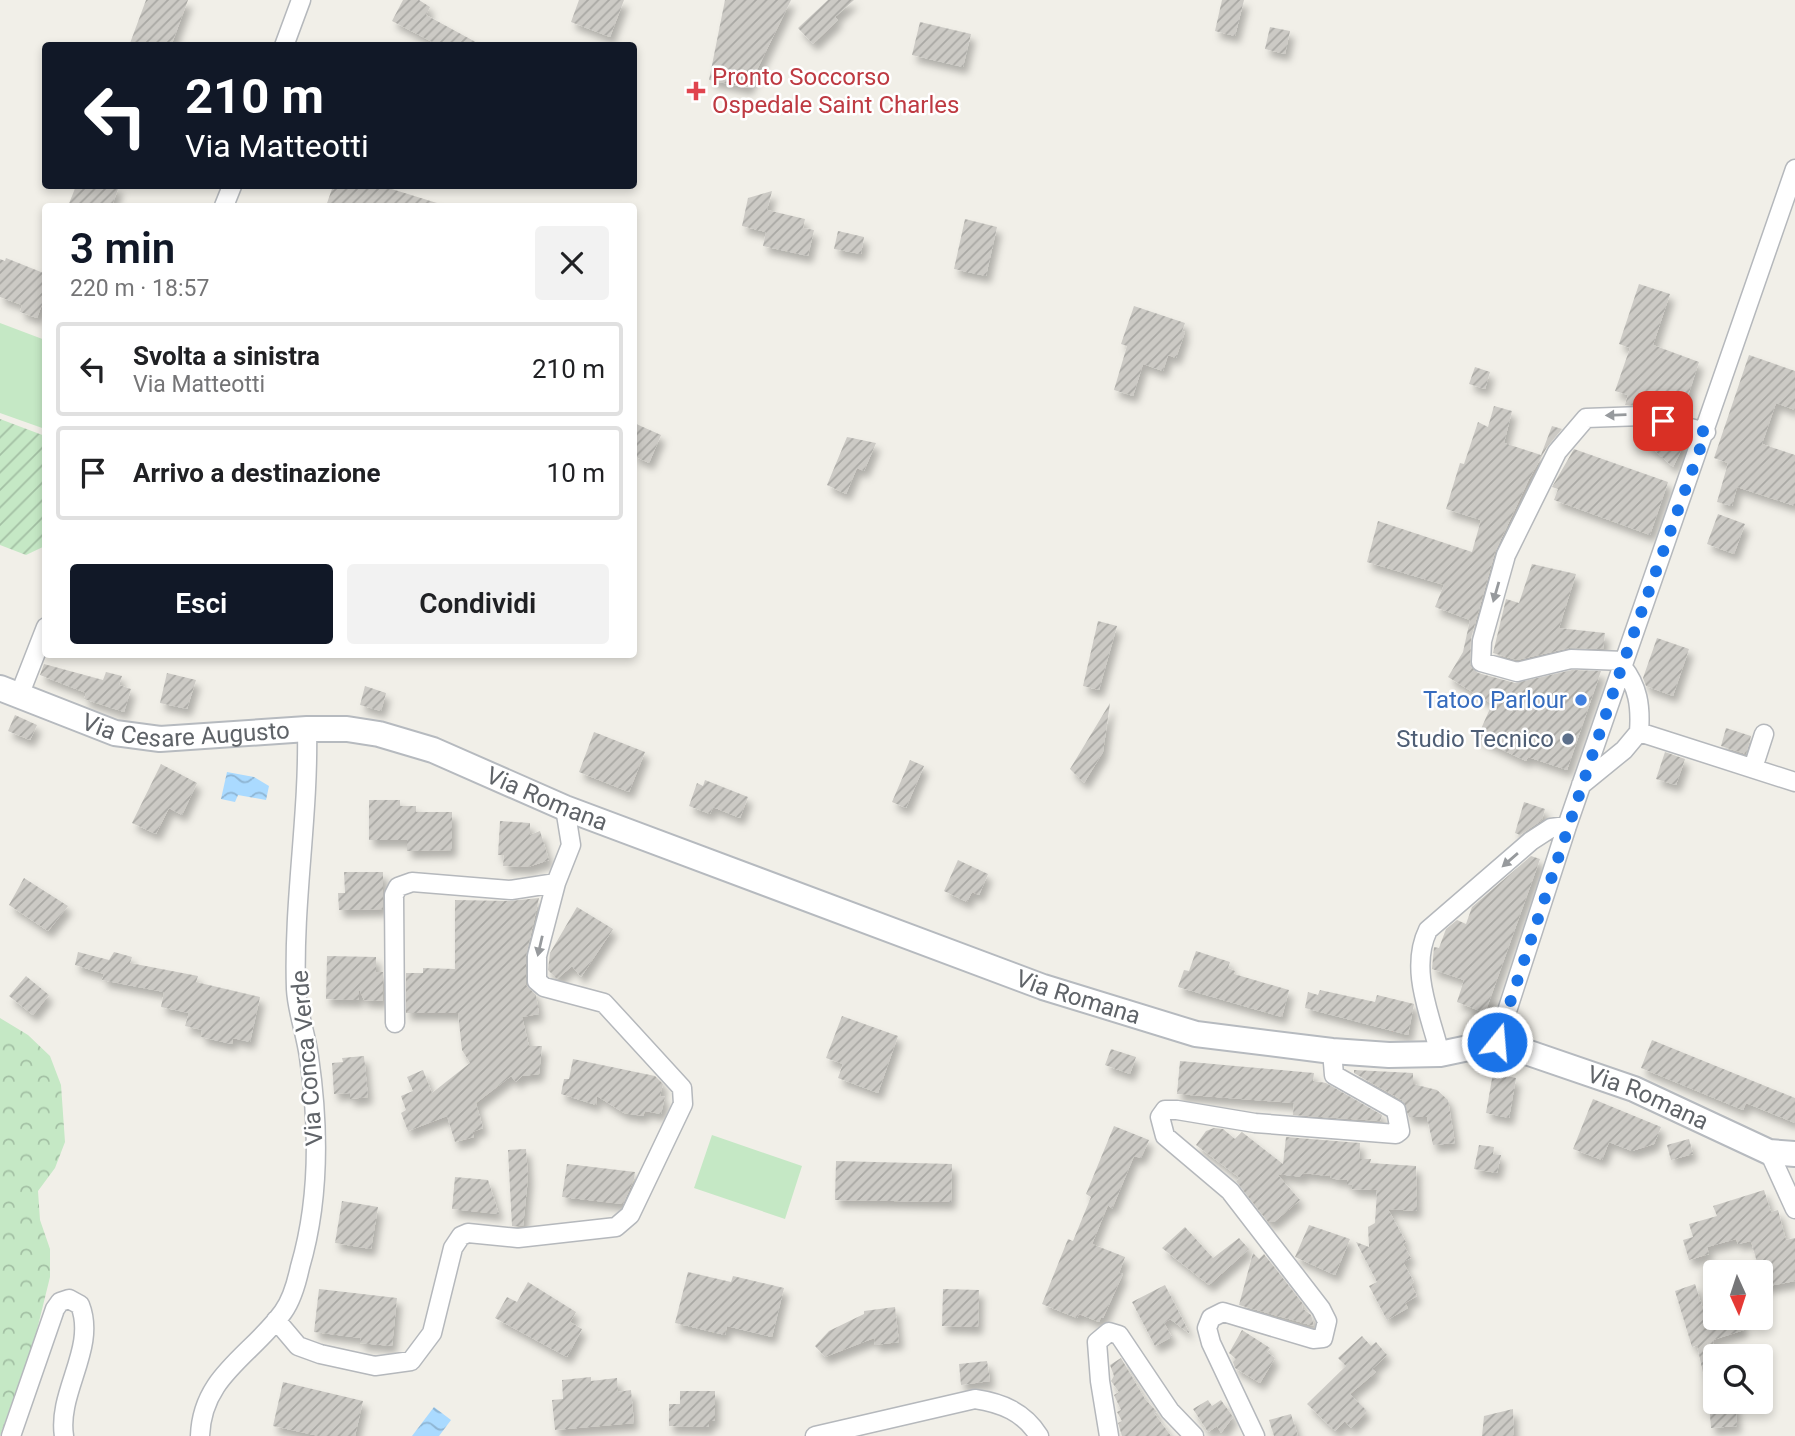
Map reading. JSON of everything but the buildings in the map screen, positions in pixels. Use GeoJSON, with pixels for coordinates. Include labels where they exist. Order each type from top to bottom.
{"type":"FeatureCollection","features":[{"type":"Feature","properties":{"kind":"street"},"geometry":{"type":"LineString","coordinates":[[285,42],[301,0]]}},
{"type":"Feature","properties":{"kind":"street"},"geometry":{"type":"LineString","coordinates":[[1497,1042],[1567,826],[1706,432],[1795,169]]}},
{"type":"Feature","properties":{"kind":"street"},"geometry":{"type":"LineString","coordinates":[[1623,663],[1571,659],[1517,672],[1481,662],[1482,641],[1506,555],[1557,452],[1586,418],[1642,416],[1706,432]]}},
{"type":"Feature","properties":{"kind":"street"},"geometry":{"type":"LineString","coordinates":[[10,692],[42,633]]}},
{"type":"Feature","properties":{"kind":"street"},"geometry":{"type":"LineString","coordinates":[[1581,785],[1624,750],[1639,732],[1638,696],[1633,679],[1623,663]]}},
{"type":"Feature","properties":{"kind":"street","name":"Via Cesare Augusto"},"geometry":{"type":"LineString","coordinates":[[10,692],[115,733],[160,739],[307,729],[346,729],[379,734]]}},
{"type":"Feature","properties":{"kind":"street","name":"Via Conca Verde"},"geometry":{"type":"LineString","coordinates":[[200,1436],[201,1417],[209,1394],[284,1311],[301,1267],[314,1196],[317,1132],[309,1056],[296,991],[308,779],[307,729]]}},
{"type":"Feature","properties":{"kind":"street"},"geometry":{"type":"LineString","coordinates":[[1639,732],[1795,782]]}},
{"type":"Feature","properties":{"kind":"street","name":"Via Romana"},"geometry":{"type":"LineString","coordinates":[[379,734],[433,750],[565,808],[1043,987],[1196,1034],[1332,1052],[1440,1055],[1497,1042],[1634,1089],[1769,1152],[1795,1154]]}},
{"type":"Feature","properties":{"kind":"street"},"geometry":{"type":"LineString","coordinates":[[1754,768],[1764,734]]}},
{"type":"Feature","properties":{"kind":"street"},"geometry":{"type":"LineString","coordinates":[[276,1320],[298,1346],[320,1354],[375,1366],[411,1361],[432,1333],[453,1248],[461,1236],[475,1232],[518,1238],[616,1227],[630,1215],[683,1104],[682,1088],[604,1003],[544,987],[537,981],[537,956],[556,883],[571,845],[565,808]]}},
{"type":"Feature","properties":{"kind":"street"},"geometry":{"type":"LineString","coordinates":[[1440,1055],[1418,965],[1420,947],[1429,930],[1531,841],[1551,828],[1567,826]]}},
{"type":"Feature","properties":{"kind":"street"},"geometry":{"type":"LineString","coordinates":[[395,1023],[394,895],[398,887],[407,882],[511,890],[556,883]]}},
{"type":"Feature","properties":{"kind":"street"},"geometry":{"type":"LineString","coordinates":[[1255,1436],[1210,1343],[1207,1328],[1211,1318],[1223,1312],[1313,1339],[1323,1338],[1327,1321],[1321,1309],[1230,1191],[1165,1136],[1160,1117],[1165,1110],[1178,1110],[1255,1123],[1396,1135],[1400,1131],[1400,1120],[1396,1110],[1334,1075],[1332,1052]]}},
{"type":"Feature","properties":{"kind":"street"},"geometry":{"type":"LineString","coordinates":[[1769,1152],[1795,1209]]}},
{"type":"Feature","properties":{"kind":"street"},"geometry":{"type":"LineString","coordinates":[[11,1436],[55,1309],[60,1301],[69,1299],[80,1305],[86,1330],[66,1413],[65,1436]]}},
{"type":"Feature","properties":{"kind":"street"},"geometry":{"type":"LineString","coordinates":[[1109,1436],[1097,1342],[1109,1332],[1119,1335],[1170,1411],[1194,1436]]}},
{"type":"Feature","properties":{"kind":"street"},"geometry":{"type":"LineString","coordinates":[[815,1436],[975,1399],[996,1402],[1016,1411],[1039,1436]]}},
{"type":"Feature","properties":{"kind":"green space"},"geometry":{"type":"Polygon","coordinates":[[[0,323],[42,339],[42,428],[0,413],[0,323]]]}},
{"type":"Feature","properties":{"kind":"green space"},"geometry":{"type":"Polygon","coordinates":[[[0,419],[42,435],[42,547],[26,555],[0,545],[0,419]]]}},
{"type":"Feature","properties":{"kind":"green space"},"geometry":{"type":"Polygon","coordinates":[[[0,1018],[28,1035],[50,1056],[61,1085],[65,1142],[55,1168],[38,1191],[40,1220],[50,1249],[50,1277],[35,1338],[0,1436],[0,1018]]]}},
{"type":"Feature","properties":{"kind":"green space"},"geometry":{"type":"Polygon","coordinates":[[[712,1135],[802,1166],[785,1219],[694,1188],[712,1135]]]}},
{"type":"Feature","properties":{"kind":"water"},"geometry":{"type":"Polygon","coordinates":[[[227,772],[254,777],[269,786],[266,800],[238,795],[235,802],[221,799],[227,772]]]}},
{"type":"Feature","properties":{"kind":"water"},"geometry":{"type":"Polygon","coordinates":[[[434,1407],[451,1420],[439,1436],[412,1436],[434,1407]]]}},
{"type":"Feature","properties":{"kind":"place","name":"Pronto Soccorso Ospedale Saint Charles"},"geometry":{"type":"Point","coordinates":[696,91]}},
{"type":"Feature","properties":{"kind":"place","name":"Tatoo Parlour"},"geometry":{"type":"Point","coordinates":[1581,700]}},
{"type":"Feature","properties":{"kind":"place","name":"Studio Tecnico"},"geometry":{"type":"Point","coordinates":[1568,739]}},
{"type":"Feature","properties":{"kind":"route"},"geometry":{"type":"LineString","coordinates":[[1497,1042],[1525,950],[1622,666],[1706,432],[1663,421]]}}]}
